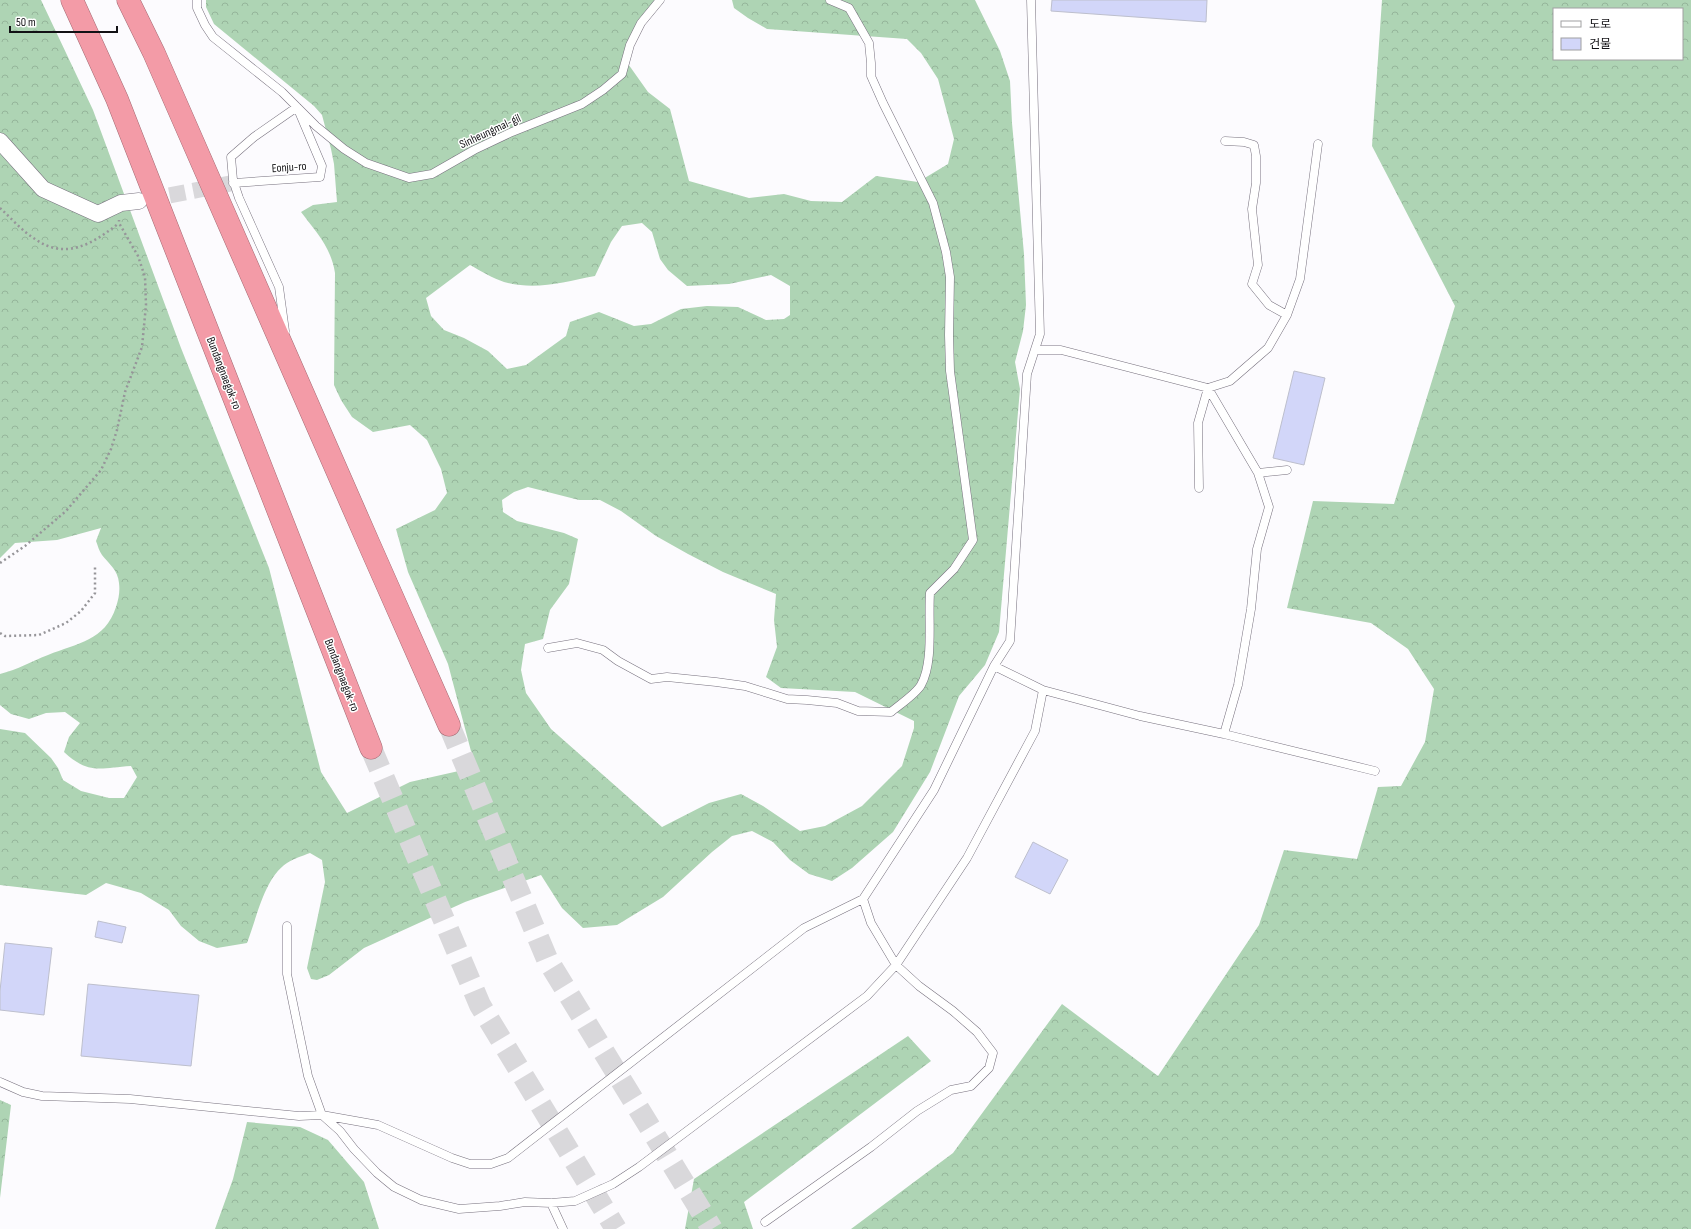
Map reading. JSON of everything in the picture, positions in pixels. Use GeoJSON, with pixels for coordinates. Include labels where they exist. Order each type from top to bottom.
{"type":"FeatureCollection","features":[{"type":"Feature","properties":{"kind":"highway","name":"Bundangnaegok-ro"},"geometry":{"type":"LineString","coordinates":[[72,0],[117,99],[371,748]]}},
{"type":"Feature","properties":{"kind":"highway"},"geometry":{"type":"LineString","coordinates":[[128,0],[154,53],[449,725]]}},
{"type":"Feature","properties":{"kind":"street"},"geometry":{"type":"LineString","coordinates":[[0,141],[44,189],[98,214],[121,204],[139,201]]}},
{"type":"Feature","properties":{"kind":"lane","name":"Sinheungmal-gil"},"geometry":{"type":"LineString","coordinates":[[197,0],[197,8],[205,25],[213,37],[264,76],[316,126],[344,149],[366,163],[409,178],[432,174],[474,150],[512,132],[543,121],[582,104],[602,90],[622,74],[630,44],[641,23],[660,0]]}},
{"type":"Feature","properties":{"kind":"lane"},"geometry":{"type":"LineString","coordinates":[[548,648],[577,644],[603,650],[618,661],[651,679],[666,677],[745,686],[787,699],[837,703],[858,711],[891,712],[920,686],[927,671],[929,648],[928,613],[930,593],[937,584],[954,570],[973,540],[950,370],[950,277],[946,252],[933,203],[871,76],[869,43],[849,8],[830,0]]}},
{"type":"Feature","properties":{"kind":"lane"},"geometry":{"type":"LineString","coordinates":[[0,1082],[23,1092],[42,1096],[130,1099],[299,1116],[322,1115],[378,1125],[452,1158],[470,1164],[491,1164],[508,1158],[804,928],[864,899],[934,790],[994,666],[1010,641],[1027,374],[1040,334],[1031,0]]}},
{"type":"Feature","properties":{"kind":"lane"},"geometry":{"type":"LineString","coordinates":[[288,360],[279,288],[233,183],[231,157],[254,137],[297,107]]}},
{"type":"Feature","properties":{"kind":"lane","name":"Eonju-ro"},"geometry":{"type":"LineString","coordinates":[[233,183],[320,178],[322,166],[297,107]]}},
{"type":"Feature","properties":{"kind":"lane"},"geometry":{"type":"LineString","coordinates":[[1225,141],[1244,142],[1254,145],[1256,156],[1256,183],[1252,209],[1258,265],[1252,284],[1269,306],[1287,315]]}},
{"type":"Feature","properties":{"kind":"lane"},"geometry":{"type":"LineString","coordinates":[[1035,350],[1061,350],[1208,388],[1230,381],[1268,348],[1287,315],[1300,279],[1318,144]]}},
{"type":"Feature","properties":{"kind":"lane"},"geometry":{"type":"LineString","coordinates":[[1208,388],[1258,473],[1269,507],[1257,548],[1251,609],[1238,685],[1224,734]]}},
{"type":"Feature","properties":{"kind":"lane"},"geometry":{"type":"LineString","coordinates":[[1199,488],[1198,423],[1208,388]]}},
{"type":"Feature","properties":{"kind":"lane"},"geometry":{"type":"LineString","coordinates":[[1258,473],[1287,470]]}},
{"type":"Feature","properties":{"kind":"lane"},"geometry":{"type":"LineString","coordinates":[[994,666],[1002,672],[1043,690],[1140,716],[1224,734],[1375,771]]}},
{"type":"Feature","properties":{"kind":"lane"},"geometry":{"type":"LineString","coordinates":[[287,926],[287,974],[308,1076],[322,1115],[340,1130],[354,1149],[377,1173],[394,1187],[421,1200],[459,1209],[500,1206],[525,1202],[551,1203],[575,1201],[613,1184],[639,1168],[867,996],[896,965],[967,858],[1035,731],[1043,690]]}},
{"type":"Feature","properties":{"kind":"lane"},"geometry":{"type":"LineString","coordinates":[[765,1222],[871,1147],[917,1111],[951,1090],[971,1086],[989,1068],[993,1053],[977,1032],[953,1011],[919,986],[896,965],[871,923],[864,899]]}},
{"type":"Feature","properties":{"kind":"lane"},"geometry":{"type":"LineString","coordinates":[[551,1203],[563,1229]]}},
{"type":"Feature","properties":{"kind":"path"},"geometry":{"type":"LineString","coordinates":[[0,563],[25,546],[66,511],[101,470],[111,450],[125,392],[142,347],[146,305],[145,277],[138,256],[119,223],[121,204]]}},
{"type":"Feature","properties":{"kind":"path"},"geometry":{"type":"LineString","coordinates":[[0,208],[35,240],[53,249],[76,249],[101,238],[119,223]]}},
{"type":"Feature","properties":{"kind":"path"},"geometry":{"type":"LineString","coordinates":[[0,633],[4,636],[39,635],[66,623],[81,611],[95,593],[95,565]]}},
{"type":"Feature","properties":{"kind":"green space"},"geometry":{"type":"Polygon","coordinates":[[[0,0],[41,0],[93,110],[181,348],[269,568],[321,772],[347,813],[410,782],[472,768],[472,755],[448,664],[408,572],[396,529],[435,510],[447,493],[441,469],[427,440],[410,425],[373,432],[352,417],[341,400],[334,385],[335,273],[330,255],[317,233],[301,212],[313,205],[337,202],[334,164],[322,115],[314,106],[214,24],[206,7],[206,0],[659,0],[646,18],[626,61],[648,92],[670,109],[689,181],[749,198],[784,194],[811,201],[842,202],[876,176],[918,182],[948,164],[954,139],[938,79],[921,53],[907,39],[767,29],[734,8],[732,0],[975,0],[1000,51],[1010,81],[1012,123],[1024,254],[1026,305],[1023,331],[1015,362],[1020,389],[999,632],[985,665],[959,696],[930,772],[893,832],[852,868],[832,881],[809,874],[790,860],[773,842],[752,831],[732,836],[712,852],[663,897],[617,925],[583,928],[562,908],[541,875],[465,902],[364,948],[329,975],[317,980],[311,979],[307,968],[325,882],[322,860],[310,853],[287,863],[272,878],[262,899],[247,943],[217,948],[199,941],[181,926],[169,910],[141,893],[106,883],[86,895],[0,885],[0,729],[25,733],[51,758],[58,768],[63,780],[81,791],[109,798],[124,798],[137,777],[131,766],[103,769],[88,767],[64,752],[69,737],[80,723],[65,712],[46,713],[29,719],[11,714],[0,705],[0,674],[19,668],[89,639],[105,627],[111,618],[118,601],[119,583],[117,574],[99,550],[96,541],[101,528],[57,540],[15,543],[0,558],[0,0]],[[642,223],[622,226],[611,242],[595,276],[550,285],[527,286],[504,282],[470,265],[426,298],[431,316],[444,330],[464,338],[488,351],[507,369],[526,365],[566,336],[570,322],[599,312],[634,326],[651,324],[681,309],[707,306],[738,307],[766,320],[784,319],[790,315],[790,286],[771,275],[729,284],[687,286],[668,270],[660,259],[652,232],[642,223]],[[528,487],[514,492],[502,500],[503,512],[517,521],[564,533],[578,539],[569,584],[550,610],[543,639],[525,644],[521,670],[526,693],[551,729],[662,827],[709,803],[741,794],[763,806],[800,831],[825,826],[862,806],[902,766],[914,728],[914,721],[855,692],[781,688],[766,677],[777,647],[774,620],[776,594],[723,572],[688,554],[656,536],[621,511],[600,500],[579,500],[528,487]]]}},
{"type":"Feature","properties":{"kind":"green space"},"geometry":{"type":"Polygon","coordinates":[[[1382,0],[1691,0],[1691,1229],[851,1229],[953,1153],[1062,1004],[1158,1076],[1259,925],[1284,850],[1357,859],[1378,787],[1401,786],[1425,742],[1434,689],[1408,649],[1371,623],[1287,608],[1313,501],[1394,504],[1455,306],[1372,146],[1382,0]]]}},
{"type":"Feature","properties":{"kind":"green space"},"geometry":{"type":"Polygon","coordinates":[[[908,1036],[931,1061],[744,1202],[753,1229],[685,1229],[694,1179],[908,1036]]]}},
{"type":"Feature","properties":{"kind":"green space"},"geometry":{"type":"Polygon","coordinates":[[[0,1100],[11,1105],[0,1198],[0,1100]]]}},
{"type":"Feature","properties":{"kind":"green space"},"geometry":{"type":"Polygon","coordinates":[[[247,1122],[300,1127],[328,1140],[364,1182],[379,1229],[215,1229],[233,1179],[247,1122]]]}},
{"type":"Feature","properties":{"kind":"building"},"geometry":{"type":"Polygon","coordinates":[[[1052,0],[1207,0],[1206,22],[1051,11],[1052,0]]]}},
{"type":"Feature","properties":{"kind":"building"},"geometry":{"type":"Polygon","coordinates":[[[1294,371],[1325,378],[1304,465],[1273,458],[1294,371]]]}},
{"type":"Feature","properties":{"kind":"building"},"geometry":{"type":"Polygon","coordinates":[[[1033,842],[1068,860],[1050,894],[1015,877],[1033,842]]]}},
{"type":"Feature","properties":{"kind":"building"},"geometry":{"type":"Polygon","coordinates":[[[98,921],[126,927],[122,943],[95,937],[98,921]]]}},
{"type":"Feature","properties":{"kind":"building"},"geometry":{"type":"Polygon","coordinates":[[[5,943],[52,948],[44,1015],[0,1010],[0,991],[5,943]]]}},
{"type":"Feature","properties":{"kind":"building"},"geometry":{"type":"Polygon","coordinates":[[[88,984],[199,995],[191,1066],[81,1056],[88,984]]]}},
{"type":"Feature","properties":{"kind":"tunnel"},"geometry":{"type":"LineString","coordinates":[[146,200],[233,183]]}},
{"type":"Feature","properties":{"kind":"tunnel"},"geometry":{"type":"LineString","coordinates":[[449,725],[547,959],[712,1229]]}},
{"type":"Feature","properties":{"kind":"tunnel"},"geometry":{"type":"LineString","coordinates":[[371,748],[480,1005],[616,1229]]}}]}
